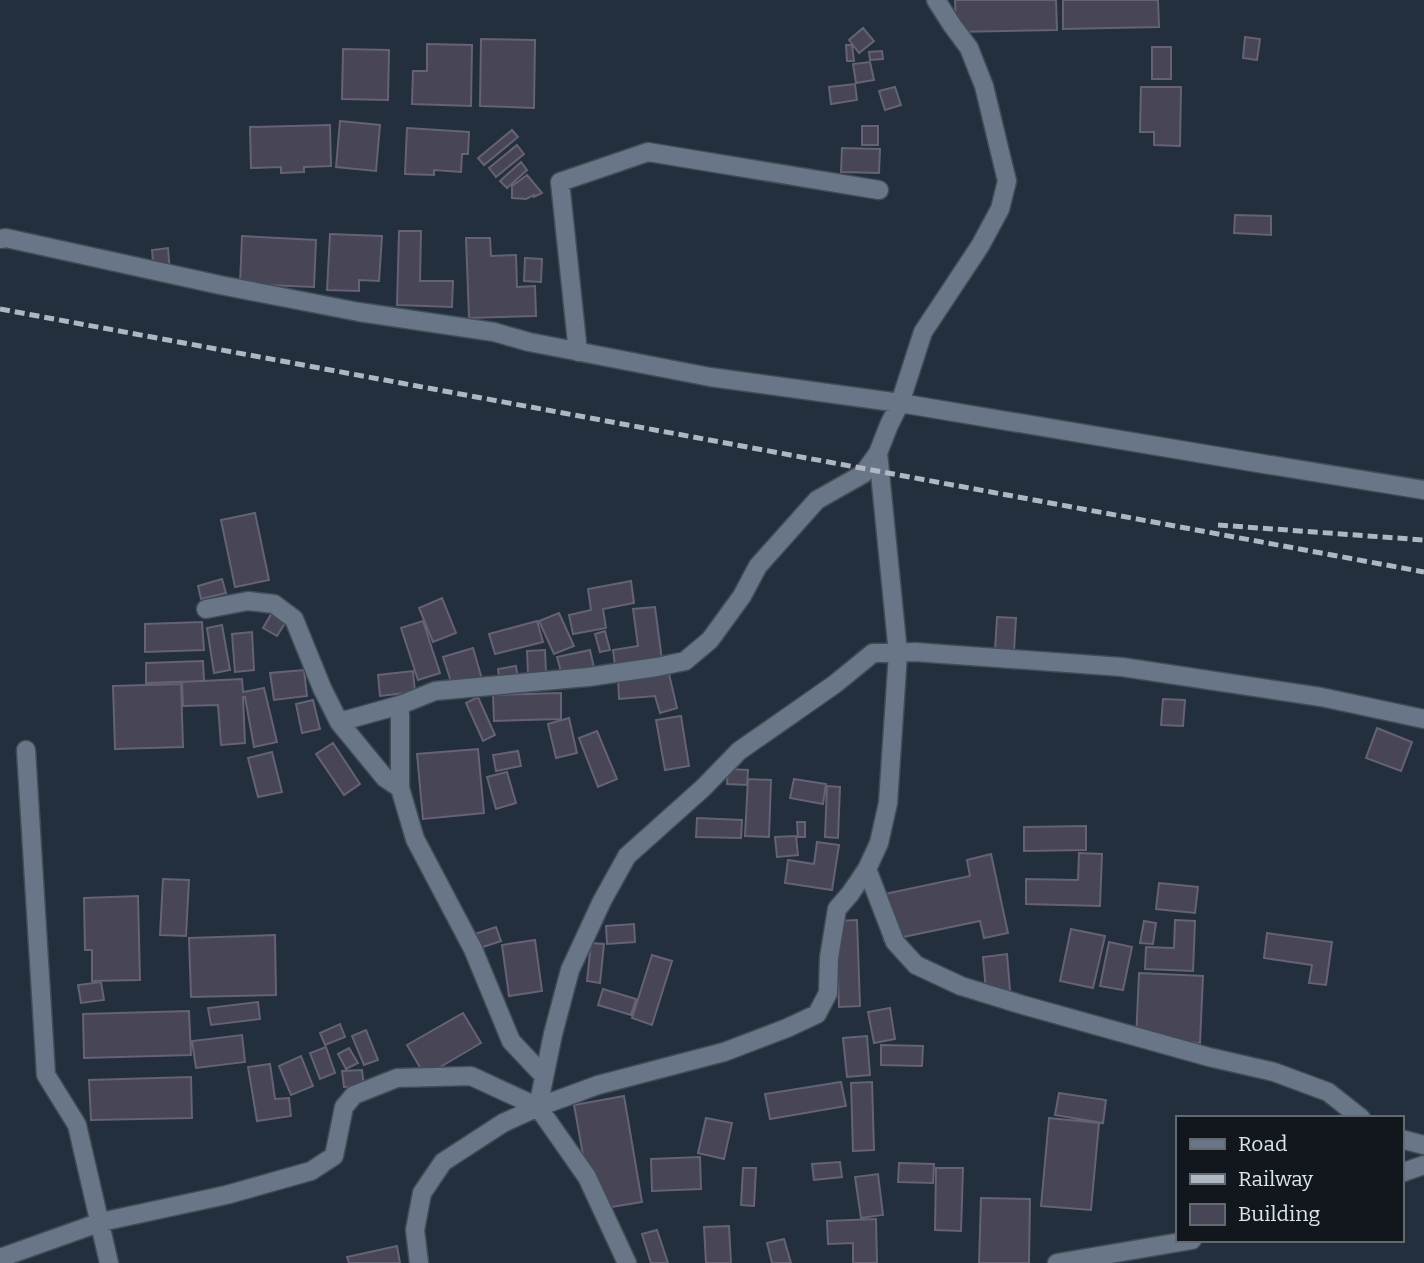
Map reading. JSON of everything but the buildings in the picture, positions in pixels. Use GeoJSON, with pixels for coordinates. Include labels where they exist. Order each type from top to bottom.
{"type":"FeatureCollection","features":[{"type":"Feature","properties":{"kind":"street"},"geometry":{"type":"LineString","coordinates":[[339,722],[400,705],[435,691],[588,677],[685,660],[710,640],[742,596],[758,566],[817,500],[863,474],[878,453],[901,403],[923,332],[980,246],[1000,209],[1007,181],[985,86],[969,48],[936,0]]}},
{"type":"Feature","properties":{"kind":"street"},"geometry":{"type":"LineString","coordinates":[[578,352],[560,182],[648,152],[879,190]]}},
{"type":"Feature","properties":{"kind":"street"},"geometry":{"type":"LineString","coordinates":[[0,239],[46,246],[220,285],[359,312],[494,332],[529,342],[709,377],[901,403],[1424,489]]}},
{"type":"Feature","properties":{"kind":"street"},"geometry":{"type":"LineString","coordinates":[[419,1263],[415,1230],[422,1193],[443,1162],[503,1123],[598,1085],[724,1052],[817,1014],[828,993],[829,958],[837,909],[867,869],[879,843],[888,803],[898,653],[878,453]]}},
{"type":"Feature","properties":{"kind":"street"},"geometry":{"type":"LineString","coordinates":[[206,609],[248,601],[274,604],[294,619],[339,722],[385,778],[400,788]]}},
{"type":"Feature","properties":{"kind":"street"},"geometry":{"type":"LineString","coordinates":[[538,1107],[570,970],[602,901],[627,856],[703,789],[739,751],[835,684],[873,653],[978,656],[1122,667],[1321,698],[1424,719]]}},
{"type":"Feature","properties":{"kind":"street"},"geometry":{"type":"LineString","coordinates":[[400,705],[400,788],[415,839],[474,949],[511,1041],[544,1076]]}},
{"type":"Feature","properties":{"kind":"street"},"geometry":{"type":"LineString","coordinates":[[26,750],[46,1075],[76,1125],[110,1263]]}},
{"type":"Feature","properties":{"kind":"street"},"geometry":{"type":"LineString","coordinates":[[867,869],[895,942],[916,965],[961,986],[1023,1005],[1209,1057],[1275,1072],[1328,1092],[1358,1116]]}},
{"type":"Feature","properties":{"kind":"street"},"geometry":{"type":"LineString","coordinates":[[0,1258],[101,1222],[226,1195],[311,1171],[334,1156],[344,1107],[354,1095],[397,1077],[471,1076],[538,1107],[587,1177],[627,1263]]}},
{"type":"Feature","properties":{"kind":"street"},"geometry":{"type":"LineString","coordinates":[[1403,1140],[1424,1145]]}},
{"type":"Feature","properties":{"kind":"street"},"geometry":{"type":"LineString","coordinates":[[1403,1172],[1424,1166]]}},
{"type":"Feature","properties":{"kind":"street"},"geometry":{"type":"LineString","coordinates":[[1057,1263],[1180,1242]]}},
{"type":"Feature","properties":{"kind":"railway"},"geometry":{"type":"LineString","coordinates":[[0,309],[1424,572]]}},
{"type":"Feature","properties":{"kind":"railway"},"geometry":{"type":"LineString","coordinates":[[1218,525],[1424,540]]}}]}
